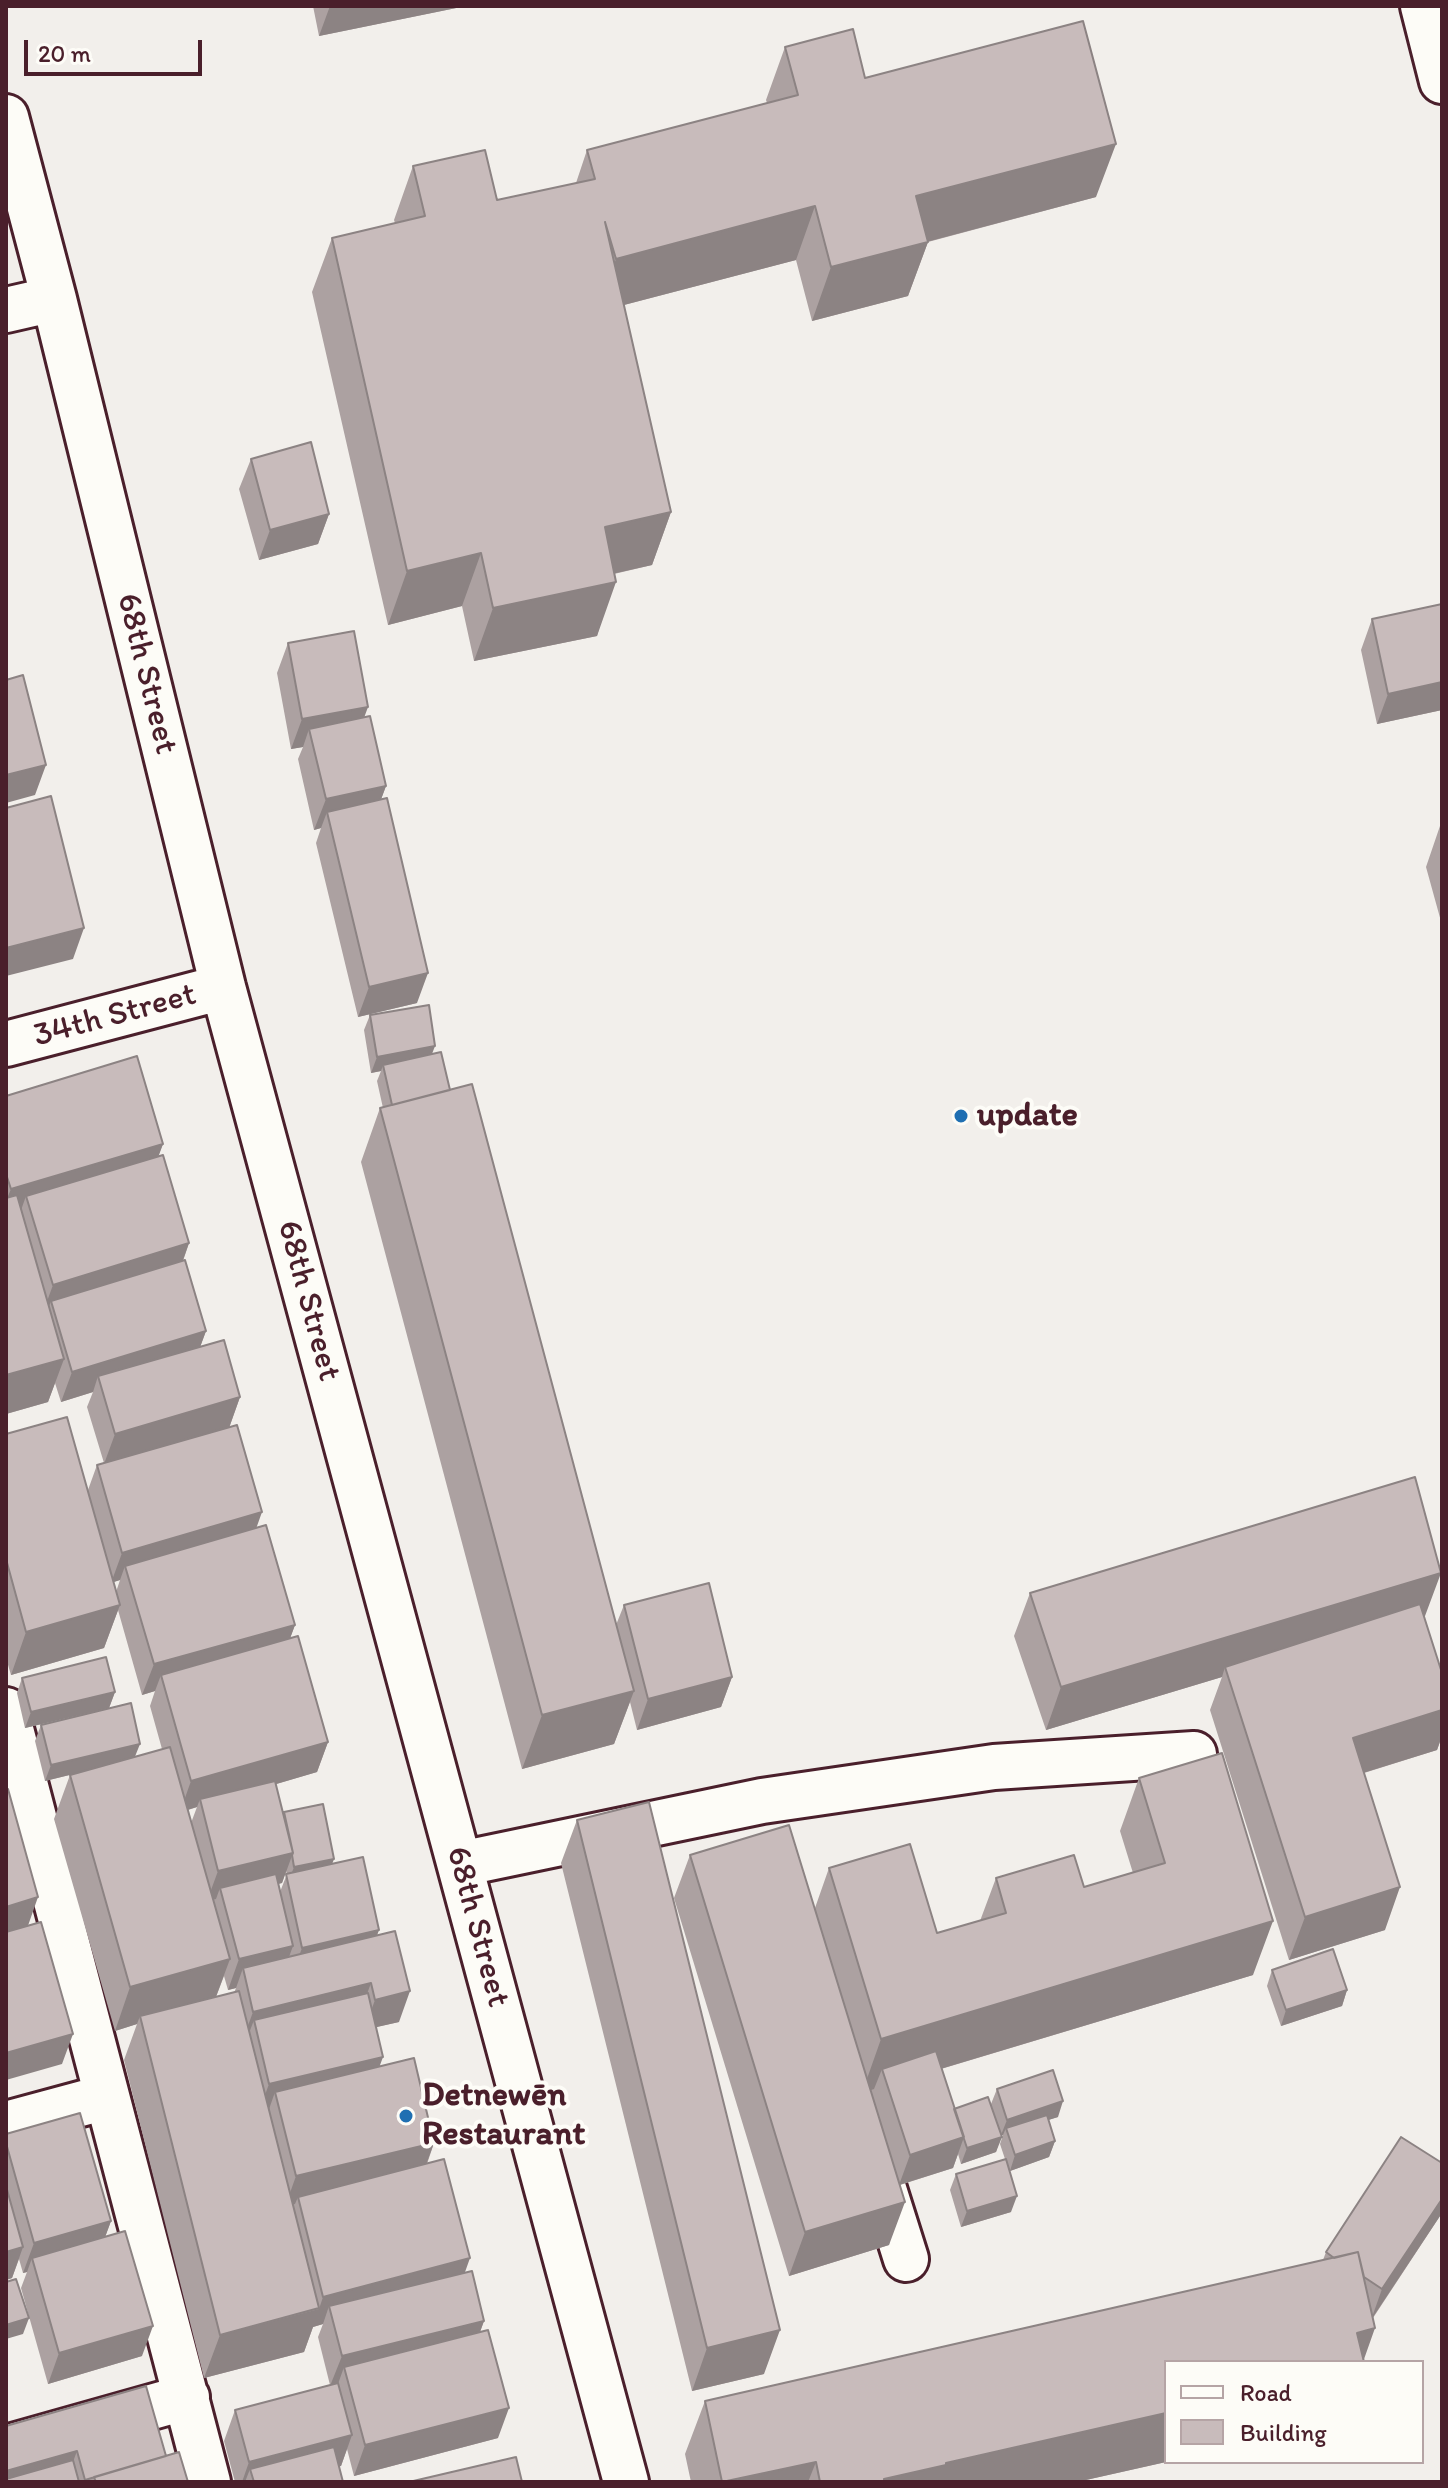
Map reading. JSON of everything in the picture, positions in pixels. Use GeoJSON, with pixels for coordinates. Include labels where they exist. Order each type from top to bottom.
{"type":"FeatureCollection","features":[{"type":"Feature","properties":{"kind":"street"},"geometry":{"type":"LineString","coordinates":[[1423,6],[1442,81]]}},
{"type":"Feature","properties":{"kind":"street","name":"68th Street"},"geometry":{"type":"LineString","coordinates":[[6,117],[54,299],[223,987],[626,2482]]}},
{"type":"Feature","properties":{"kind":"street"},"geometry":{"type":"LineString","coordinates":[[6,310],[54,299]]}},
{"type":"Feature","properties":{"kind":"street","name":"34th Street"},"geometry":{"type":"LineString","coordinates":[[6,1044],[223,987]]}},
{"type":"Feature","properties":{"kind":"street"},"geometry":{"type":"LineString","coordinates":[[6,1710],[17,1791],[106,2097],[208,2482]]}},
{"type":"Feature","properties":{"kind":"street"},"geometry":{"type":"LineString","coordinates":[[460,1864],[767,1817],[994,1767],[1194,1754]]}},
{"type":"Feature","properties":{"kind":"street"},"geometry":{"type":"LineString","coordinates":[[6,2124],[106,2097]]}},
{"type":"Feature","properties":{"kind":"street"},"geometry":{"type":"LineString","coordinates":[[868,2137],[906,2259]]}},
{"type":"Feature","properties":{"kind":"street"},"geometry":{"type":"LineString","coordinates":[[6,2448],[187,2397]]}},
{"type":"Feature","properties":{"kind":"building"},"geometry":{"type":"Polygon","coordinates":[[[1083,21],[1116,144],[916,196],[928,242],[831,267],[815,206],[616,259],[605,222],[671,512],[605,527],[616,582],[493,608],[481,553],[407,571],[332,238],[425,216],[413,166],[485,150],[497,200],[595,179],[587,150],[798,95],[785,47],[853,29],[865,78],[1083,21]]]}},
{"type":"Feature","properties":{"kind":"building"},"geometry":{"type":"Polygon","coordinates":[[[311,442],[329,514],[270,530],[251,459],[311,442]]]}},
{"type":"Feature","properties":{"kind":"building"},"geometry":{"type":"Polygon","coordinates":[[[1442,604],[1442,682],[1388,694],[1372,619],[1442,604]]]}},
{"type":"Feature","properties":{"kind":"building"},"geometry":{"type":"Polygon","coordinates":[[[354,631],[368,707],[302,719],[288,643],[354,631]]]}},
{"type":"Feature","properties":{"kind":"building"},"geometry":{"type":"Polygon","coordinates":[[[23,675],[46,765],[6,775],[6,680],[23,675]]]}},
{"type":"Feature","properties":{"kind":"building"},"geometry":{"type":"Polygon","coordinates":[[[370,716],[386,786],[326,799],[309,729],[370,716]]]}},
{"type":"Feature","properties":{"kind":"building"},"geometry":{"type":"Polygon","coordinates":[[[51,796],[84,928],[6,948],[6,808],[51,796]]]}},
{"type":"Feature","properties":{"kind":"building"},"geometry":{"type":"Polygon","coordinates":[[[387,798],[428,973],[369,987],[327,812],[387,798]]]}},
{"type":"Feature","properties":{"kind":"building"},"geometry":{"type":"Polygon","coordinates":[[[429,1005],[435,1046],[377,1057],[370,1015],[429,1005]]]}},
{"type":"Feature","properties":{"kind":"building"},"geometry":{"type":"Polygon","coordinates":[[[441,1052],[450,1090],[392,1105],[383,1065],[441,1052]]]}},
{"type":"Feature","properties":{"kind":"building"},"geometry":{"type":"Polygon","coordinates":[[[137,1056],[163,1144],[11,1189],[6,1174],[6,1096],[137,1056]]]}},
{"type":"Feature","properties":{"kind":"building"},"geometry":{"type":"Polygon","coordinates":[[[472,1084],[634,1691],[542,1715],[380,1108],[472,1084]]]}},
{"type":"Feature","properties":{"kind":"building"},"geometry":{"type":"Polygon","coordinates":[[[163,1155],[189,1243],[53,1285],[26,1196],[163,1155]]]}},
{"type":"Feature","properties":{"kind":"building"},"geometry":{"type":"Polygon","coordinates":[[[17,1195],[64,1359],[6,1375],[6,1198],[17,1195]]]}},
{"type":"Feature","properties":{"kind":"building"},"geometry":{"type":"Polygon","coordinates":[[[185,1260],[206,1331],[72,1372],[51,1301],[185,1260]]]}},
{"type":"Feature","properties":{"kind":"building"},"geometry":{"type":"Polygon","coordinates":[[[224,1340],[240,1397],[115,1434],[98,1376],[224,1340]]]}},
{"type":"Feature","properties":{"kind":"building"},"geometry":{"type":"Polygon","coordinates":[[[67,1417],[120,1605],[26,1632],[6,1559],[6,1434],[67,1417]]]}},
{"type":"Feature","properties":{"kind":"building"},"geometry":{"type":"Polygon","coordinates":[[[237,1425],[262,1512],[122,1553],[97,1465],[237,1425]]]}},
{"type":"Feature","properties":{"kind":"building"},"geometry":{"type":"Polygon","coordinates":[[[1415,1477],[1441,1573],[1061,1687],[1030,1593],[1415,1477]]]}},
{"type":"Feature","properties":{"kind":"building"},"geometry":{"type":"Polygon","coordinates":[[[266,1525],[295,1625],[154,1664],[125,1566],[266,1525]]]}},
{"type":"Feature","properties":{"kind":"building"},"geometry":{"type":"Polygon","coordinates":[[[709,1583],[732,1677],[648,1699],[624,1605],[709,1583]]]}},
{"type":"Feature","properties":{"kind":"building"},"geometry":{"type":"Polygon","coordinates":[[[1420,1604],[1442,1673],[1442,1710],[1353,1738],[1400,1887],[1305,1917],[1225,1667],[1420,1604]]]}},
{"type":"Feature","properties":{"kind":"building"},"geometry":{"type":"Polygon","coordinates":[[[298,1636],[328,1742],[191,1781],[161,1675],[298,1636]]]}},
{"type":"Feature","properties":{"kind":"building"},"geometry":{"type":"Polygon","coordinates":[[[106,1657],[115,1692],[31,1712],[22,1678],[106,1657]]]}},
{"type":"Feature","properties":{"kind":"building"},"geometry":{"type":"Polygon","coordinates":[[[131,1703],[140,1744],[51,1765],[41,1725],[131,1703]]]}},
{"type":"Feature","properties":{"kind":"building"},"geometry":{"type":"Polygon","coordinates":[[[170,1747],[230,1959],[130,1987],[70,1775],[170,1747]]]}},
{"type":"Feature","properties":{"kind":"building"},"geometry":{"type":"Polygon","coordinates":[[[1222,1753],[1273,1921],[881,2039],[829,1868],[910,1844],[937,1933],[1006,1913],[996,1878],[1074,1855],[1084,1887],[1165,1863],[1139,1778],[1222,1753]]]}},
{"type":"Feature","properties":{"kind":"building"},"geometry":{"type":"Polygon","coordinates":[[[275,1781],[293,1853],[218,1871],[200,1799],[275,1781]]]}},
{"type":"Feature","properties":{"kind":"building"},"geometry":{"type":"Polygon","coordinates":[[[6,1790],[38,1897],[6,1907],[6,1790]]]}},
{"type":"Feature","properties":{"kind":"building"},"geometry":{"type":"Polygon","coordinates":[[[649,1802],[780,2330],[707,2348],[577,1820],[649,1802]]]}},
{"type":"Feature","properties":{"kind":"building"},"geometry":{"type":"Polygon","coordinates":[[[323,1804],[334,1859],[294,1867],[284,1812],[323,1804]]]}},
{"type":"Feature","properties":{"kind":"building"},"geometry":{"type":"Polygon","coordinates":[[[789,1825],[905,2202],[805,2232],[690,1855],[789,1825]]]}},
{"type":"Feature","properties":{"kind":"building"},"geometry":{"type":"Polygon","coordinates":[[[363,1857],[379,1930],[302,1948],[286,1874],[363,1857]]]}},
{"type":"Feature","properties":{"kind":"building"},"geometry":{"type":"Polygon","coordinates":[[[276,1874],[293,1946],[239,1959],[220,1888],[276,1874]]]}},
{"type":"Feature","properties":{"kind":"building"},"geometry":{"type":"Polygon","coordinates":[[[41,1922],[73,2034],[6,2053],[6,1932],[41,1922]]]}},
{"type":"Feature","properties":{"kind":"building"},"geometry":{"type":"Polygon","coordinates":[[[395,1931],[410,1991],[375,2000],[371,1983],[253,2012],[243,1968],[395,1931]]]}},
{"type":"Feature","properties":{"kind":"building"},"geometry":{"type":"Polygon","coordinates":[[[1333,1949],[1347,1990],[1286,2010],[1272,1970],[1333,1949]]]}},
{"type":"Feature","properties":{"kind":"building"},"geometry":{"type":"Polygon","coordinates":[[[239,1991],[319,2308],[220,2335],[140,2016],[239,1991]]]}},
{"type":"Feature","properties":{"kind":"building"},"geometry":{"type":"Polygon","coordinates":[[[368,1993],[383,2057],[269,2084],[254,2020],[368,1993]]]}},
{"type":"Feature","properties":{"kind":"building"},"geometry":{"type":"Polygon","coordinates":[[[936,2051],[964,2137],[910,2155],[882,2069],[936,2051]]]}},
{"type":"Feature","properties":{"kind":"building"},"geometry":{"type":"Polygon","coordinates":[[[414,2058],[434,2143],[296,2176],[275,2092],[414,2058]]]}},
{"type":"Feature","properties":{"kind":"building"},"geometry":{"type":"Polygon","coordinates":[[[1053,2070],[1063,2101],[1007,2120],[997,2089],[1053,2070]]]}},
{"type":"Feature","properties":{"kind":"building"},"geometry":{"type":"Polygon","coordinates":[[[988,2097],[1002,2137],[967,2148],[954,2109],[988,2097]]]}},
{"type":"Feature","properties":{"kind":"building"},"geometry":{"type":"Polygon","coordinates":[[[80,2113],[111,2221],[34,2243],[6,2134],[80,2113]]]}},
{"type":"Feature","properties":{"kind":"building"},"geometry":{"type":"Polygon","coordinates":[[[1047,2115],[1055,2141],[1015,2155],[1006,2128],[1047,2115]]]}},
{"type":"Feature","properties":{"kind":"building"},"geometry":{"type":"Polygon","coordinates":[[[1401,2137],[1442,2163],[1442,2199],[1382,2289],[1364,2277],[1358,2252],[1334,2258],[1326,2252],[1401,2137]]]}},
{"type":"Feature","properties":{"kind":"building"},"geometry":{"type":"Polygon","coordinates":[[[444,2159],[470,2258],[323,2297],[298,2197],[444,2159]]]}},
{"type":"Feature","properties":{"kind":"building"},"geometry":{"type":"Polygon","coordinates":[[[1006,2159],[1017,2196],[967,2211],[956,2174],[1006,2159]]]}},
{"type":"Feature","properties":{"kind":"building"},"geometry":{"type":"Polygon","coordinates":[[[6,2186],[23,2247],[6,2252],[6,2186]]]}},
{"type":"Feature","properties":{"kind":"building"},"geometry":{"type":"Polygon","coordinates":[[[125,2231],[153,2326],[59,2353],[32,2258],[125,2231]]]}},
{"type":"Feature","properties":{"kind":"building"},"geometry":{"type":"Polygon","coordinates":[[[1358,2252],[1375,2328],[1357,2333],[1364,2360],[1164,2360],[1164,2413],[946,2463],[884,2479],[884,2482],[820,2482],[816,2462],[722,2482],[705,2401],[1358,2252]]]}},
{"type":"Feature","properties":{"kind":"building"},"geometry":{"type":"Polygon","coordinates":[[[472,2271],[484,2321],[342,2356],[329,2306],[472,2271]]]}},
{"type":"Feature","properties":{"kind":"building"},"geometry":{"type":"Polygon","coordinates":[[[16,2279],[29,2318],[6,2325],[6,2282],[16,2279]]]}},
{"type":"Feature","properties":{"kind":"building"},"geometry":{"type":"Polygon","coordinates":[[[488,2330],[509,2408],[365,2445],[344,2367],[488,2330]]]}},
{"type":"Feature","properties":{"kind":"building"},"geometry":{"type":"Polygon","coordinates":[[[338,2383],[352,2435],[249,2462],[235,2410],[338,2383]]]}},
{"type":"Feature","properties":{"kind":"building"},"geometry":{"type":"Polygon","coordinates":[[[146,2386],[166,2456],[85,2480],[77,2451],[6,2471],[6,2426],[146,2386]]]}},
{"type":"Feature","properties":{"kind":"building"},"geometry":{"type":"Polygon","coordinates":[[[334,2447],[343,2482],[254,2482],[250,2469],[334,2447]]]}},
{"type":"Feature","properties":{"kind":"building"},"geometry":{"type":"Polygon","coordinates":[[[179,2452],[188,2482],[96,2482],[94,2477],[179,2452]]]}},
{"type":"Feature","properties":{"kind":"building"},"geometry":{"type":"Polygon","coordinates":[[[516,2457],[522,2482],[409,2482],[516,2457]]]}},
{"type":"Feature","properties":{"kind":"building"},"geometry":{"type":"Polygon","coordinates":[[[73,2460],[79,2482],[6,2482],[6,2479],[73,2460]]]}},
{"type":"Feature","properties":{"kind":"place","name":"update"},"geometry":{"type":"Point","coordinates":[961,1116]}},
{"type":"Feature","properties":{"kind":"place","name":"Detnewēn Restaurant"},"geometry":{"type":"Point","coordinates":[406,2116]}}]}
